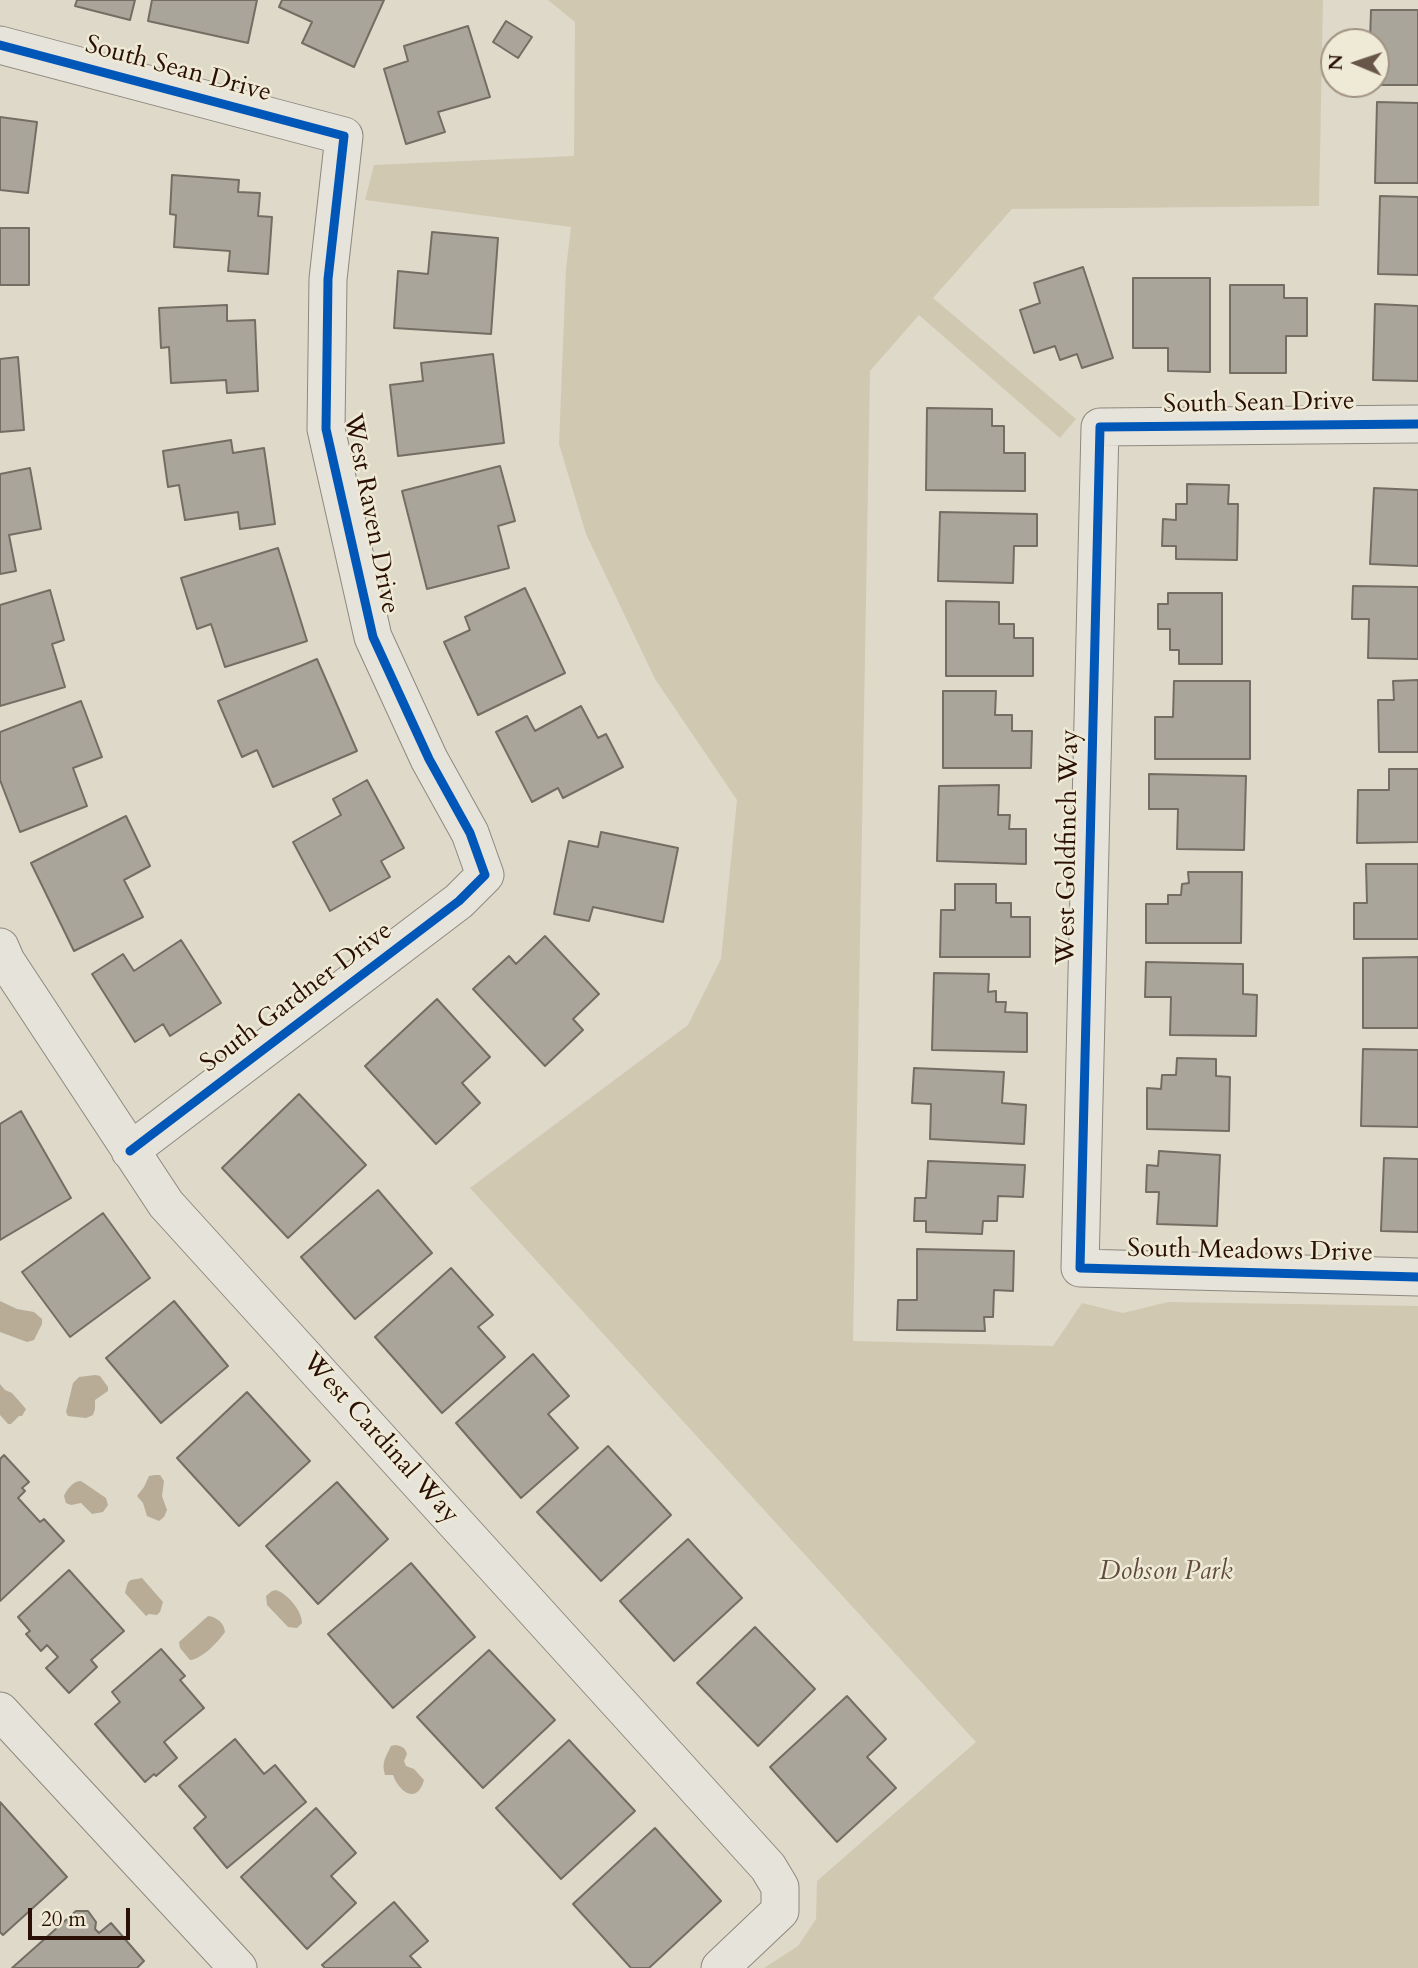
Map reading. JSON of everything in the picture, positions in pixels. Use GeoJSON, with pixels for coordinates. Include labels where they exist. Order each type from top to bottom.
{"type":"FeatureCollection","features":[{"type":"Feature","properties":{"kind":"street","name":"South Sean Drive"},"geometry":{"type":"LineString","coordinates":[[0,45],[344,136]]}},
{"type":"Feature","properties":{"kind":"street","name":"West Raven Drive"},"geometry":{"type":"LineString","coordinates":[[344,136],[328,279],[326,429],[373,637],[429,758],[470,833],[485,875]]}},
{"type":"Feature","properties":{"kind":"street","name":"South Sean Drive"},"geometry":{"type":"LineString","coordinates":[[1100,427],[1418,424]]}},
{"type":"Feature","properties":{"kind":"street","name":"West Goldfinch Way"},"geometry":{"type":"LineString","coordinates":[[1080,1269],[1100,427]]}},
{"type":"Feature","properties":{"kind":"street","name":"South Gardner Drive"},"geometry":{"type":"LineString","coordinates":[[130,1151],[459,901],[485,875]]}},
{"type":"Feature","properties":{"kind":"street","name":"West Cardinal Way"},"geometry":{"type":"LineString","coordinates":[[0,947],[6,961],[166,1204],[768,1867],[779,1887],[780,1911],[720,1968]]}},
{"type":"Feature","properties":{"kind":"street","name":"South Meadows Drive"},"geometry":{"type":"LineString","coordinates":[[1080,1269],[1418,1277]]}},
{"type":"Feature","properties":{"kind":"street"},"geometry":{"type":"LineString","coordinates":[[0,1711],[238,1968]]}},
{"type":"Feature","properties":{"kind":"green space","name":"Dobson Park"},"geometry":{"type":"Polygon","coordinates":[[[548,0],[1323,0],[1322,28],[1320,28],[1319,206],[1012,209],[933,298],[1076,419],[1060,438],[919,315],[870,371],[853,1341],[1053,1346],[1082,1303],[1123,1313],[1168,1302],[1418,1306],[1418,1968],[764,1968],[798,1946],[816,1919],[817,1881],[976,1742],[470,1188],[688,1025],[721,959],[737,800],[655,679],[586,534],[559,444],[566,269],[571,227],[365,200],[374,165],[574,156],[575,22],[548,0]]]}},
{"type":"Feature","properties":{"kind":"shaded area"},"geometry":{"type":"Polygon","coordinates":[[[0,1301],[17,1309],[34,1312],[42,1319],[34,1340],[27,1342],[0,1332],[0,1301]]]}},
{"type":"Feature","properties":{"kind":"shaded area"},"geometry":{"type":"Polygon","coordinates":[[[100,1376],[108,1391],[95,1400],[93,1415],[86,1418],[68,1416],[66,1412],[73,1383],[79,1377],[100,1376]]]}},
{"type":"Feature","properties":{"kind":"shaded area"},"geometry":{"type":"Polygon","coordinates":[[[0,1384],[26,1409],[22,1416],[11,1424],[0,1415],[0,1384]]]}},
{"type":"Feature","properties":{"kind":"shaded area"},"geometry":{"type":"Polygon","coordinates":[[[160,1475],[164,1481],[162,1496],[167,1510],[159,1521],[147,1516],[143,1503],[137,1496],[149,1476],[160,1475]]]}},
{"type":"Feature","properties":{"kind":"shaded area"},"geometry":{"type":"Polygon","coordinates":[[[81,1481],[106,1498],[108,1505],[103,1512],[92,1514],[81,1503],[66,1503],[64,1496],[67,1491],[73,1484],[81,1481]]]}},
{"type":"Feature","properties":{"kind":"shaded area"},"geometry":{"type":"Polygon","coordinates":[[[142,1578],[163,1602],[157,1615],[146,1616],[125,1593],[129,1581],[142,1578]]]}},
{"type":"Feature","properties":{"kind":"shaded area"},"geometry":{"type":"Polygon","coordinates":[[[276,1590],[290,1599],[297,1608],[302,1623],[297,1628],[288,1627],[267,1605],[266,1596],[276,1590]]]}},
{"type":"Feature","properties":{"kind":"shaded area"},"geometry":{"type":"Polygon","coordinates":[[[208,1616],[220,1621],[225,1632],[205,1653],[190,1660],[180,1648],[179,1642],[208,1616]]]}},
{"type":"Feature","properties":{"kind":"shaded area"},"geometry":{"type":"Polygon","coordinates":[[[395,1745],[406,1752],[406,1766],[414,1769],[424,1780],[421,1788],[413,1794],[404,1791],[393,1775],[385,1775],[385,1760],[391,1746],[395,1745]]]}},
{"type":"Feature","properties":{"kind":"building"},"geometry":{"type":"Polygon","coordinates":[[[77,0],[135,0],[130,20],[75,6],[77,0]]]}},
{"type":"Feature","properties":{"kind":"building"},"geometry":{"type":"Polygon","coordinates":[[[152,0],[257,0],[248,43],[148,21],[152,0]]]}},
{"type":"Feature","properties":{"kind":"building"},"geometry":{"type":"Polygon","coordinates":[[[282,0],[384,0],[354,67],[302,43],[312,22],[279,7],[282,0]]]}},
{"type":"Feature","properties":{"kind":"building"},"geometry":{"type":"Polygon","coordinates":[[[1371,10],[1418,10],[1418,85],[1390,85],[1390,28],[1370,28],[1371,10]]]}},
{"type":"Feature","properties":{"kind":"building"},"geometry":{"type":"Polygon","coordinates":[[[506,21],[532,37],[518,58],[493,42],[506,21]]]}},
{"type":"Feature","properties":{"kind":"building"},"geometry":{"type":"Polygon","coordinates":[[[468,26],[490,97],[438,112],[445,132],[406,144],[384,69],[408,61],[404,46],[468,26]]]}},
{"type":"Feature","properties":{"kind":"building"},"geometry":{"type":"Polygon","coordinates":[[[1377,102],[1418,103],[1418,183],[1375,183],[1377,102]]]}},
{"type":"Feature","properties":{"kind":"building"},"geometry":{"type":"Polygon","coordinates":[[[0,117],[37,122],[28,193],[0,190],[0,117]]]}},
{"type":"Feature","properties":{"kind":"building"},"geometry":{"type":"Polygon","coordinates":[[[172,175],[239,180],[238,192],[260,193],[258,216],[272,217],[268,274],[228,271],[230,251],[174,247],[176,215],[170,214],[172,175]]]}},
{"type":"Feature","properties":{"kind":"building"},"geometry":{"type":"Polygon","coordinates":[[[1380,196],[1418,197],[1418,275],[1378,274],[1380,196]]]}},
{"type":"Feature","properties":{"kind":"building"},"geometry":{"type":"Polygon","coordinates":[[[0,228],[29,228],[29,285],[0,285],[0,228]]]}},
{"type":"Feature","properties":{"kind":"building"},"geometry":{"type":"Polygon","coordinates":[[[432,232],[498,238],[491,334],[394,328],[398,271],[428,274],[432,232]]]}},
{"type":"Feature","properties":{"kind":"building"},"geometry":{"type":"Polygon","coordinates":[[[1083,267],[1113,358],[1082,368],[1077,354],[1060,360],[1055,346],[1034,353],[1020,310],[1040,303],[1034,283],[1083,267]]]}},
{"type":"Feature","properties":{"kind":"building"},"geometry":{"type":"Polygon","coordinates":[[[1133,278],[1210,278],[1210,372],[1168,371],[1168,348],[1133,348],[1133,278]]]}},
{"type":"Feature","properties":{"kind":"building"},"geometry":{"type":"Polygon","coordinates":[[[1230,285],[1284,285],[1284,298],[1307,298],[1307,336],[1286,336],[1286,373],[1230,373],[1230,285]]]}},
{"type":"Feature","properties":{"kind":"building"},"geometry":{"type":"Polygon","coordinates":[[[1375,304],[1418,306],[1418,381],[1373,380],[1375,304]]]}},
{"type":"Feature","properties":{"kind":"building"},"geometry":{"type":"Polygon","coordinates":[[[227,305],[227,321],[255,320],[258,391],[227,393],[226,380],[171,383],[169,347],[161,348],[159,308],[227,305]]]}},
{"type":"Feature","properties":{"kind":"building"},"geometry":{"type":"Polygon","coordinates":[[[493,354],[504,443],[398,456],[390,385],[423,381],[421,363],[493,354]]]}},
{"type":"Feature","properties":{"kind":"building"},"geometry":{"type":"Polygon","coordinates":[[[18,357],[24,430],[0,432],[0,359],[18,357]]]}},
{"type":"Feature","properties":{"kind":"building"},"geometry":{"type":"Polygon","coordinates":[[[927,408],[992,409],[992,426],[1004,426],[1004,453],[1025,453],[1025,491],[926,490],[927,408]]]}},
{"type":"Feature","properties":{"kind":"building"},"geometry":{"type":"Polygon","coordinates":[[[231,440],[233,453],[264,448],[275,524],[240,529],[238,512],[185,520],[179,485],[168,487],[163,451],[231,440]]]}},
{"type":"Feature","properties":{"kind":"building"},"geometry":{"type":"Polygon","coordinates":[[[500,466],[515,521],[498,526],[509,568],[427,589],[402,491],[500,466]]]}},
{"type":"Feature","properties":{"kind":"building"},"geometry":{"type":"Polygon","coordinates":[[[30,468],[41,529],[9,535],[16,571],[0,574],[0,474],[30,468]]]}},
{"type":"Feature","properties":{"kind":"building"},"geometry":{"type":"Polygon","coordinates":[[[1187,484],[1229,485],[1228,504],[1238,504],[1237,560],[1176,559],[1176,546],[1162,546],[1163,519],[1176,520],[1176,504],[1187,504],[1187,484]]]}},
{"type":"Feature","properties":{"kind":"building"},"geometry":{"type":"Polygon","coordinates":[[[1374,488],[1418,490],[1418,566],[1370,564],[1374,488]]]}},
{"type":"Feature","properties":{"kind":"building"},"geometry":{"type":"Polygon","coordinates":[[[940,512],[1037,514],[1037,546],[1014,546],[1013,583],[938,581],[940,512]]]}},
{"type":"Feature","properties":{"kind":"building"},"geometry":{"type":"Polygon","coordinates":[[[278,548],[307,641],[225,667],[211,624],[197,629],[181,578],[278,548]]]}},
{"type":"Feature","properties":{"kind":"building"},"geometry":{"type":"Polygon","coordinates":[[[1353,586],[1418,587],[1418,659],[1368,658],[1369,619],[1352,619],[1353,586]]]}},
{"type":"Feature","properties":{"kind":"building"},"geometry":{"type":"Polygon","coordinates":[[[525,588],[565,673],[478,715],[444,642],[470,630],[465,617],[525,588]]]}},
{"type":"Feature","properties":{"kind":"building"},"geometry":{"type":"Polygon","coordinates":[[[50,590],[64,640],[52,644],[65,687],[0,706],[0,605],[50,590]]]}},
{"type":"Feature","properties":{"kind":"building"},"geometry":{"type":"Polygon","coordinates":[[[1168,593],[1222,593],[1222,664],[1179,664],[1179,650],[1170,650],[1170,629],[1158,629],[1158,604],[1168,604],[1168,593]]]}},
{"type":"Feature","properties":{"kind":"building"},"geometry":{"type":"Polygon","coordinates":[[[946,601],[999,602],[999,624],[1014,624],[1014,638],[1033,638],[1033,676],[946,676],[946,601]]]}},
{"type":"Feature","properties":{"kind":"building"},"geometry":{"type":"Polygon","coordinates":[[[317,659],[357,751],[273,787],[257,750],[242,757],[218,701],[317,659]]]}},
{"type":"Feature","properties":{"kind":"building"},"geometry":{"type":"Polygon","coordinates":[[[1418,680],[1418,752],[1379,752],[1378,700],[1394,700],[1393,681],[1418,680]]]}},
{"type":"Feature","properties":{"kind":"building"},"geometry":{"type":"Polygon","coordinates":[[[1174,681],[1250,681],[1250,759],[1155,759],[1155,717],[1173,717],[1174,681]]]}},
{"type":"Feature","properties":{"kind":"building"},"geometry":{"type":"Polygon","coordinates":[[[943,691],[996,691],[995,715],[1012,715],[1012,731],[1032,731],[1031,768],[943,768],[943,691]]]}},
{"type":"Feature","properties":{"kind":"building"},"geometry":{"type":"Polygon","coordinates":[[[81,701],[102,757],[73,768],[87,806],[20,832],[0,780],[0,732],[81,701]]]}},
{"type":"Feature","properties":{"kind":"building"},"geometry":{"type":"Polygon","coordinates":[[[581,706],[598,738],[606,734],[623,767],[563,798],[558,788],[532,802],[496,732],[527,716],[535,731],[581,706]]]}},
{"type":"Feature","properties":{"kind":"building"},"geometry":{"type":"Polygon","coordinates":[[[1389,769],[1418,769],[1418,842],[1357,843],[1358,790],[1389,790],[1389,769]]]}},
{"type":"Feature","properties":{"kind":"building"},"geometry":{"type":"Polygon","coordinates":[[[1149,774],[1246,776],[1244,850],[1177,849],[1178,809],[1149,809],[1149,774]]]}},
{"type":"Feature","properties":{"kind":"building"},"geometry":{"type":"Polygon","coordinates":[[[367,780],[404,848],[381,861],[390,877],[330,911],[293,842],[341,815],[333,799],[367,780]]]}},
{"type":"Feature","properties":{"kind":"building"},"geometry":{"type":"Polygon","coordinates":[[[999,785],[998,815],[1010,815],[1009,829],[1026,829],[1026,864],[937,861],[939,786],[999,785]]]}},
{"type":"Feature","properties":{"kind":"building"},"geometry":{"type":"Polygon","coordinates":[[[126,816],[150,866],[124,880],[143,917],[74,951],[31,863],[126,816]]]}},
{"type":"Feature","properties":{"kind":"building"},"geometry":{"type":"Polygon","coordinates":[[[601,832],[678,848],[663,922],[593,907],[589,921],[554,914],[569,841],[598,847],[601,832]]]}},
{"type":"Feature","properties":{"kind":"building"},"geometry":{"type":"Polygon","coordinates":[[[1366,864],[1418,864],[1418,939],[1354,939],[1354,903],[1367,903],[1366,864]]]}},
{"type":"Feature","properties":{"kind":"building"},"geometry":{"type":"Polygon","coordinates":[[[1188,872],[1242,872],[1241,943],[1146,943],[1146,904],[1168,904],[1168,895],[1181,895],[1182,884],[1189,883],[1188,872]]]}},
{"type":"Feature","properties":{"kind":"building"},"geometry":{"type":"Polygon","coordinates":[[[955,884],[996,884],[996,903],[1011,903],[1011,917],[1030,917],[1030,957],[940,957],[941,910],[955,910],[955,884]]]}},
{"type":"Feature","properties":{"kind":"building"},"geometry":{"type":"Polygon","coordinates":[[[545,936],[599,994],[573,1019],[583,1030],[545,1066],[473,989],[509,956],[516,964],[545,936]]]}},
{"type":"Feature","properties":{"kind":"building"},"geometry":{"type":"Polygon","coordinates":[[[181,940],[221,1003],[170,1036],[163,1024],[135,1042],[92,974],[123,954],[134,971],[181,940]]]}},
{"type":"Feature","properties":{"kind":"building"},"geometry":{"type":"Polygon","coordinates":[[[1418,957],[1418,1028],[1363,1028],[1363,958],[1418,957]]]}},
{"type":"Feature","properties":{"kind":"building"},"geometry":{"type":"Polygon","coordinates":[[[1146,962],[1243,964],[1243,994],[1257,995],[1256,1036],[1170,1035],[1171,997],[1145,997],[1146,962]]]}},
{"type":"Feature","properties":{"kind":"building"},"geometry":{"type":"Polygon","coordinates":[[[934,973],[989,974],[988,992],[996,991],[996,1002],[1006,1002],[1005,1012],[1027,1013],[1027,1052],[932,1050],[934,973]]]}},
{"type":"Feature","properties":{"kind":"building"},"geometry":{"type":"Polygon","coordinates":[[[437,999],[490,1057],[462,1083],[480,1103],[436,1144],[365,1066],[437,999]]]}},
{"type":"Feature","properties":{"kind":"building"},"geometry":{"type":"Polygon","coordinates":[[[1363,1049],[1418,1050],[1418,1127],[1361,1126],[1363,1049]]]}},
{"type":"Feature","properties":{"kind":"building"},"geometry":{"type":"Polygon","coordinates":[[[1177,1058],[1216,1059],[1216,1076],[1230,1077],[1229,1131],[1147,1129],[1147,1088],[1161,1089],[1162,1075],[1176,1075],[1177,1058]]]}},
{"type":"Feature","properties":{"kind":"building"},"geometry":{"type":"Polygon","coordinates":[[[914,1068],[1004,1072],[1002,1103],[1026,1105],[1024,1144],[930,1139],[931,1104],[912,1103],[914,1068]]]}},
{"type":"Feature","properties":{"kind":"building"},"geometry":{"type":"Polygon","coordinates":[[[299,1094],[366,1165],[288,1238],[222,1168],[299,1094]]]}},
{"type":"Feature","properties":{"kind":"building"},"geometry":{"type":"Polygon","coordinates":[[[21,1111],[71,1198],[0,1240],[0,1124],[21,1111]]]}},
{"type":"Feature","properties":{"kind":"building"},"geometry":{"type":"Polygon","coordinates":[[[1159,1151],[1220,1155],[1217,1226],[1157,1224],[1159,1192],[1146,1192],[1147,1165],[1158,1166],[1159,1151]]]}},
{"type":"Feature","properties":{"kind":"building"},"geometry":{"type":"Polygon","coordinates":[[[1384,1158],[1418,1159],[1418,1232],[1381,1231],[1384,1158]]]}},
{"type":"Feature","properties":{"kind":"building"},"geometry":{"type":"Polygon","coordinates":[[[928,1161],[1025,1165],[1023,1197],[998,1196],[997,1221],[983,1221],[982,1234],[926,1232],[926,1221],[914,1221],[915,1198],[926,1198],[928,1161]]]}},
{"type":"Feature","properties":{"kind":"building"},"geometry":{"type":"Polygon","coordinates":[[[378,1190],[432,1253],[355,1319],[301,1257],[378,1190]]]}},
{"type":"Feature","properties":{"kind":"building"},"geometry":{"type":"Polygon","coordinates":[[[103,1213],[150,1278],[70,1337],[22,1272],[103,1213]]]}},
{"type":"Feature","properties":{"kind":"building"},"geometry":{"type":"Polygon","coordinates":[[[917,1249],[1014,1251],[1013,1291],[994,1290],[993,1317],[984,1317],[985,1331],[897,1330],[898,1300],[917,1300],[917,1249]]]}},
{"type":"Feature","properties":{"kind":"building"},"geometry":{"type":"Polygon","coordinates":[[[451,1268],[493,1315],[478,1327],[505,1357],[442,1413],[375,1337],[451,1268]]]}},
{"type":"Feature","properties":{"kind":"building"},"geometry":{"type":"Polygon","coordinates":[[[174,1301],[228,1366],[161,1423],[106,1358],[174,1301]]]}},
{"type":"Feature","properties":{"kind":"building"},"geometry":{"type":"Polygon","coordinates":[[[533,1354],[569,1396],[548,1414],[578,1448],[521,1498],[456,1423],[533,1354]]]}},
{"type":"Feature","properties":{"kind":"building"},"geometry":{"type":"Polygon","coordinates":[[[247,1392],[310,1461],[239,1526],[177,1458],[247,1392]]]}},
{"type":"Feature","properties":{"kind":"building"},"geometry":{"type":"Polygon","coordinates":[[[608,1446],[671,1515],[601,1581],[537,1512],[608,1446]]]}},
{"type":"Feature","properties":{"kind":"building"},"geometry":{"type":"Polygon","coordinates":[[[4,1455],[29,1482],[22,1488],[25,1491],[18,1498],[40,1522],[44,1519],[64,1541],[0,1601],[0,1459],[4,1455]]]}},
{"type":"Feature","properties":{"kind":"building"},"geometry":{"type":"Polygon","coordinates":[[[337,1482],[388,1539],[318,1604],[266,1546],[337,1482]]]}},
{"type":"Feature","properties":{"kind":"building"},"geometry":{"type":"Polygon","coordinates":[[[688,1539],[742,1598],[674,1661],[620,1601],[688,1539]]]}},
{"type":"Feature","properties":{"kind":"building"},"geometry":{"type":"Polygon","coordinates":[[[411,1563],[475,1637],[393,1708],[328,1634],[411,1563]]]}},
{"type":"Feature","properties":{"kind":"building"},"geometry":{"type":"Polygon","coordinates":[[[69,1570],[124,1631],[91,1660],[97,1667],[69,1693],[46,1668],[58,1657],[47,1645],[41,1651],[26,1634],[30,1631],[18,1617],[69,1570]]]}},
{"type":"Feature","properties":{"kind":"building"},"geometry":{"type":"Polygon","coordinates":[[[755,1627],[815,1689],[758,1746],[697,1683],[755,1627]]]}},
{"type":"Feature","properties":{"kind":"building"},"geometry":{"type":"Polygon","coordinates":[[[161,1649],[185,1676],[180,1680],[204,1708],[164,1742],[177,1758],[145,1782],[95,1724],[120,1702],[112,1692],[161,1649]]]}},
{"type":"Feature","properties":{"kind":"building"},"geometry":{"type":"Polygon","coordinates":[[[489,1650],[555,1720],[483,1788],[417,1717],[489,1650]]]}},
{"type":"Feature","properties":{"kind":"building"},"geometry":{"type":"Polygon","coordinates":[[[847,1696],[886,1739],[867,1757],[896,1788],[837,1842],[770,1767],[847,1696]]]}},
{"type":"Feature","properties":{"kind":"building"},"geometry":{"type":"Polygon","coordinates":[[[235,1739],[264,1774],[275,1765],[306,1802],[227,1868],[194,1828],[206,1817],[179,1786],[235,1739]]]}},
{"type":"Feature","properties":{"kind":"building"},"geometry":{"type":"Polygon","coordinates":[[[569,1740],[635,1811],[561,1879],[496,1808],[569,1740]]]}},
{"type":"Feature","properties":{"kind":"building"},"geometry":{"type":"Polygon","coordinates":[[[0,1802],[67,1877],[3,1935],[0,1932],[0,1802]]]}},
{"type":"Feature","properties":{"kind":"building"},"geometry":{"type":"Polygon","coordinates":[[[316,1808],[356,1853],[331,1876],[356,1903],[307,1949],[241,1877],[316,1808]]]}},
{"type":"Feature","properties":{"kind":"building"},"geometry":{"type":"Polygon","coordinates":[[[655,1828],[721,1901],[649,1968],[631,1968],[573,1904],[655,1828]]]}},
{"type":"Feature","properties":{"kind":"building"},"geometry":{"type":"Polygon","coordinates":[[[394,1902],[428,1941],[410,1956],[421,1968],[325,1968],[322,1965],[394,1902]]]}},
{"type":"Feature","properties":{"kind":"building"},"geometry":{"type":"Polygon","coordinates":[[[76,1911],[88,1911],[96,1922],[95,1929],[99,1933],[111,1923],[144,1961],[137,1968],[12,1968],[76,1911]]]}},
{"type":"Feature","properties":{"kind":"cycle path"},"geometry":{"type":"LineString","coordinates":[[0,45],[344,136],[328,279],[326,429],[373,637],[429,759],[470,833],[485,875],[459,901],[130,1151]]}},
{"type":"Feature","properties":{"kind":"cycle path"},"geometry":{"type":"LineString","coordinates":[[1418,424],[1100,427],[1080,1268],[1418,1277]]}}]}
